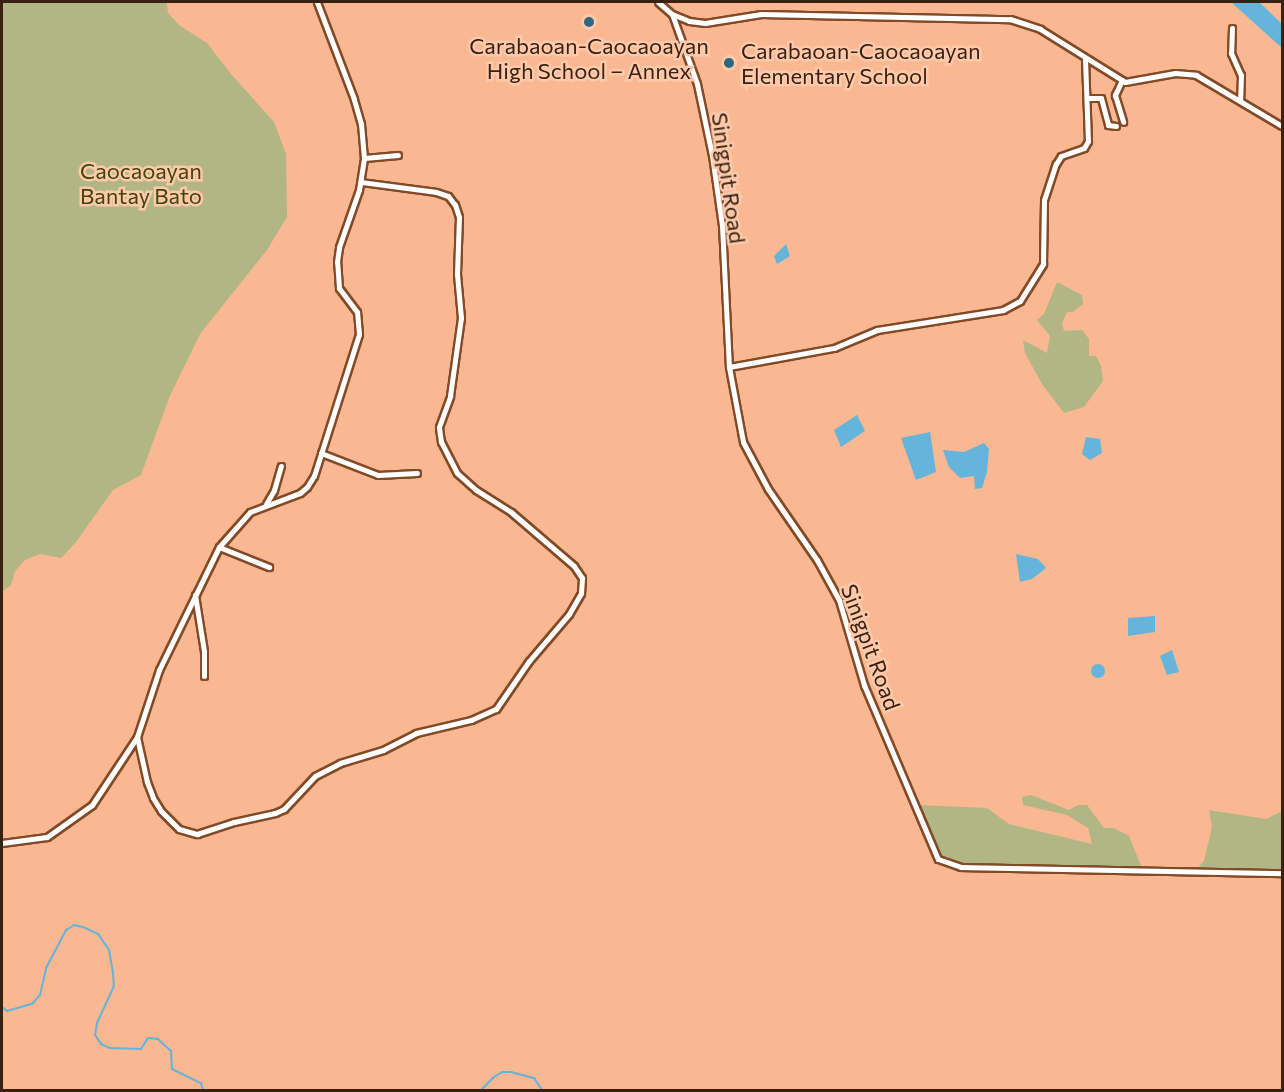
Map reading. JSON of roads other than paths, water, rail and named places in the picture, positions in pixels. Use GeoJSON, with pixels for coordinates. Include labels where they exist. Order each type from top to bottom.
{"type":"FeatureCollection","features":[{"type":"Feature","properties":{"kind":"street"},"geometry":{"type":"LineString","coordinates":[[2,843],[47,837],[92,805],[137,737],[159,670],[219,547],[250,512],[266,504],[289,498],[307,487],[321,453],[359,334],[357,312],[339,288],[337,269],[339,247],[361,182],[364,158],[361,124],[354,99],[317,2]]}},
{"type":"Feature","properties":{"kind":"street"},"geometry":{"type":"LineString","coordinates":[[658,2],[672,14],[689,21],[705,22],[760,14],[1010,20],[1040,29],[1122,80],[1132,82],[1189,72],[1240,100],[1270,122],[1282,126]]}},
{"type":"Feature","properties":{"kind":"street","name":"Sinigpit Road"},"geometry":{"type":"LineString","coordinates":[[672,14],[697,84],[714,166],[722,225],[729,367],[743,442],[768,489],[817,560],[839,600],[864,685],[938,859],[962,867],[1282,873]]}},
{"type":"Feature","properties":{"kind":"street"},"geometry":{"type":"LineString","coordinates":[[1232,28],[1232,57],[1241,75],[1240,100]]}},
{"type":"Feature","properties":{"kind":"street"},"geometry":{"type":"LineString","coordinates":[[729,367],[834,348],[877,330],[1003,310],[1020,301],[1043,264],[1045,192],[1056,164],[1066,153],[1084,148],[1088,141],[1085,58]]}},
{"type":"Feature","properties":{"kind":"street"},"geometry":{"type":"LineString","coordinates":[[1122,80],[1115,94],[1123,122]]}},
{"type":"Feature","properties":{"kind":"street"},"geometry":{"type":"LineString","coordinates":[[1087,98],[1101,98],[1108,125],[1116,126]]}},
{"type":"Feature","properties":{"kind":"street"},"geometry":{"type":"LineString","coordinates":[[364,158],[398,155]]}},
{"type":"Feature","properties":{"kind":"street"},"geometry":{"type":"LineString","coordinates":[[137,737],[144,771],[153,798],[161,811],[180,829],[197,834],[234,822],[275,813],[284,809],[315,776],[340,763],[383,750],[416,733],[471,720],[496,709],[529,661],[570,614],[581,593],[582,578],[574,566],[511,512],[476,490],[457,473],[441,442],[439,427],[450,396],[461,318],[457,274],[459,217],[455,205],[448,196],[436,192],[361,182]]}},
{"type":"Feature","properties":{"kind":"street"},"geometry":{"type":"LineString","coordinates":[[321,453],[378,476],[417,473]]}},
{"type":"Feature","properties":{"kind":"street"},"geometry":{"type":"LineString","coordinates":[[266,504],[274,490],[281,466]]}},
{"type":"Feature","properties":{"kind":"street"},"geometry":{"type":"LineString","coordinates":[[219,547],[269,567]]}},
{"type":"Feature","properties":{"kind":"street"},"geometry":{"type":"LineString","coordinates":[[195,593],[204,651],[204,676]]}},
{"type":"Feature","properties":{"kind":"water"},"geometry":{"type":"Polygon","coordinates":[[[1231,2],[1259,2],[1282,24],[1282,48],[1231,2]]]}},
{"type":"Feature","properties":{"kind":"water"},"geometry":{"type":"Polygon","coordinates":[[[786,244],[790,256],[777,264],[774,256],[786,244]]]}},
{"type":"Feature","properties":{"kind":"water"},"geometry":{"type":"Polygon","coordinates":[[[857,415],[865,431],[841,447],[834,430],[857,415]]]}},
{"type":"Feature","properties":{"kind":"water"},"geometry":{"type":"Polygon","coordinates":[[[930,432],[936,472],[916,480],[901,438],[930,432]]]}},
{"type":"Feature","properties":{"kind":"water"},"geometry":{"type":"Polygon","coordinates":[[[1086,437],[1100,439],[1102,453],[1090,460],[1082,454],[1086,437]]]}},
{"type":"Feature","properties":{"kind":"water"},"geometry":{"type":"Polygon","coordinates":[[[984,443],[989,449],[987,472],[982,488],[975,489],[974,476],[960,478],[949,467],[943,450],[964,452],[984,443]]]}},
{"type":"Feature","properties":{"kind":"water"},"geometry":{"type":"Polygon","coordinates":[[[1016,554],[1038,559],[1046,568],[1032,579],[1020,582],[1016,554]]]}},
{"type":"Feature","properties":{"kind":"water"},"geometry":{"type":"Polygon","coordinates":[[[1155,616],[1155,632],[1128,636],[1128,618],[1155,616]]]}},
{"type":"Feature","properties":{"kind":"water"},"geometry":{"type":"Polygon","coordinates":[[[1172,650],[1179,672],[1167,675],[1160,656],[1172,650]]]}},
{"type":"Feature","properties":{"kind":"water"},"geometry":{"type":"Polygon","coordinates":[[[1098,664],[1103,666],[1105,671],[1103,676],[1098,678],[1093,676],[1091,671],[1093,666],[1098,664]]]}},
{"type":"Feature","properties":{"kind":"waterway"},"geometry":{"type":"LineString","coordinates":[[2,1007],[7,1011],[32,1004],[40,995],[46,968],[66,930],[74,925],[83,927],[98,934],[109,950],[113,973],[114,986],[97,1023],[95,1035],[101,1044],[110,1048],[141,1049],[148,1038],[158,1039],[171,1051],[172,1069],[201,1083],[203,1090]]}},
{"type":"Feature","properties":{"kind":"waterway"},"geometry":{"type":"LineString","coordinates":[[481,1090],[502,1072],[534,1078],[542,1090]]}},
{"type":"Feature","properties":{"kind":"place","name":"Carabaoan-Caocaoayan High School – Annex"},"geometry":{"type":"Point","coordinates":[589,22]}},
{"type":"Feature","properties":{"kind":"place","name":"Carabaoan-Caocaoayan Elementary School"},"geometry":{"type":"Point","coordinates":[729,63]}},
{"type":"Feature","properties":{"kind":"park label","name":"Caocaoayan Bantay Bato"},"geometry":{"type":"Point","coordinates":[141,182]}}]}
